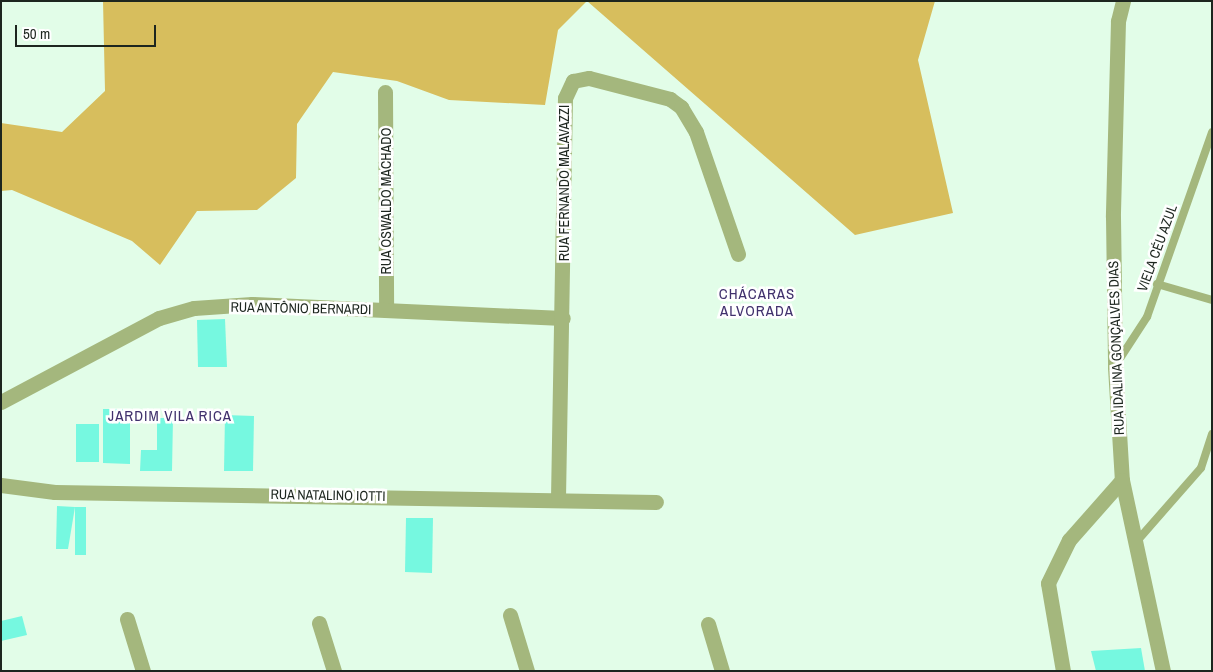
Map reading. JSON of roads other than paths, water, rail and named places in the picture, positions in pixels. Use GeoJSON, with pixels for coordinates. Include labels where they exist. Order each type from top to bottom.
{"type":"FeatureCollection","features":[{"type":"Feature","properties":{"kind":"street","name":"RUA IDALINA GONÇALVES DIAS"},"geometry":{"type":"LineString","coordinates":[[1110,1],[1118,21]]}},
{"type":"Feature","properties":{"kind":"street","name":"RUA IDALINA GONÇALVES DIAS"},"geometry":{"type":"LineString","coordinates":[[1123,1],[1118,21],[1114,367],[1122,480],[1137,541],[1163,671]]}},
{"type":"Feature","properties":{"kind":"street","name":"RUA FERNANDO MALAVAZZI"},"geometry":{"type":"LineString","coordinates":[[558,498],[563,318],[564,98],[573,81],[589,78],[670,99],[681,107],[696,132],[738,254]]}},
{"type":"Feature","properties":{"kind":"street","name":"RUA OSWALDO MACHADO"},"geometry":{"type":"LineString","coordinates":[[386,92],[386,310]]}},
{"type":"Feature","properties":{"kind":"street","name":"RUA ANTÔNIO BERNARDI"},"geometry":{"type":"LineString","coordinates":[[1,402],[159,318],[194,308],[252,304],[563,318]]}},
{"type":"Feature","properties":{"kind":"street"},"geometry":{"type":"LineString","coordinates":[[1063,671],[1048,583],[1069,540],[1122,480]]}},
{"type":"Feature","properties":{"kind":"street","name":"RUA NATALINO IOTTI"},"geometry":{"type":"LineString","coordinates":[[1,485],[55,492],[558,498],[656,502]]}},
{"type":"Feature","properties":{"kind":"street"},"geometry":{"type":"LineString","coordinates":[[510,615],[527,671]]}},
{"type":"Feature","properties":{"kind":"street"},"geometry":{"type":"LineString","coordinates":[[127,620],[143,671]]}},
{"type":"Feature","properties":{"kind":"street"},"geometry":{"type":"LineString","coordinates":[[318,623],[334,671]]}},
{"type":"Feature","properties":{"kind":"street"},"geometry":{"type":"LineString","coordinates":[[708,624],[722,671]]}},
{"type":"Feature","properties":{"kind":"lane","name":"VIELA CÉU AZUL"},"geometry":{"type":"LineString","coordinates":[[1114,367],[1147,317],[1156,284],[1212,132]]}},
{"type":"Feature","properties":{"kind":"lane"},"geometry":{"type":"LineString","coordinates":[[1156,284],[1212,300]]}},
{"type":"Feature","properties":{"kind":"lane"},"geometry":{"type":"LineString","coordinates":[[1137,541],[1201,468],[1212,434]]}},
{"type":"Feature","properties":{"kind":"district","name":"CHÁCARAS ALVORADA"},"geometry":{"type":"Point","coordinates":[757,302]}},
{"type":"Feature","properties":{"kind":"district","name":"JARDIM VILA RICA"},"geometry":{"type":"Point","coordinates":[170,416]}}]}
